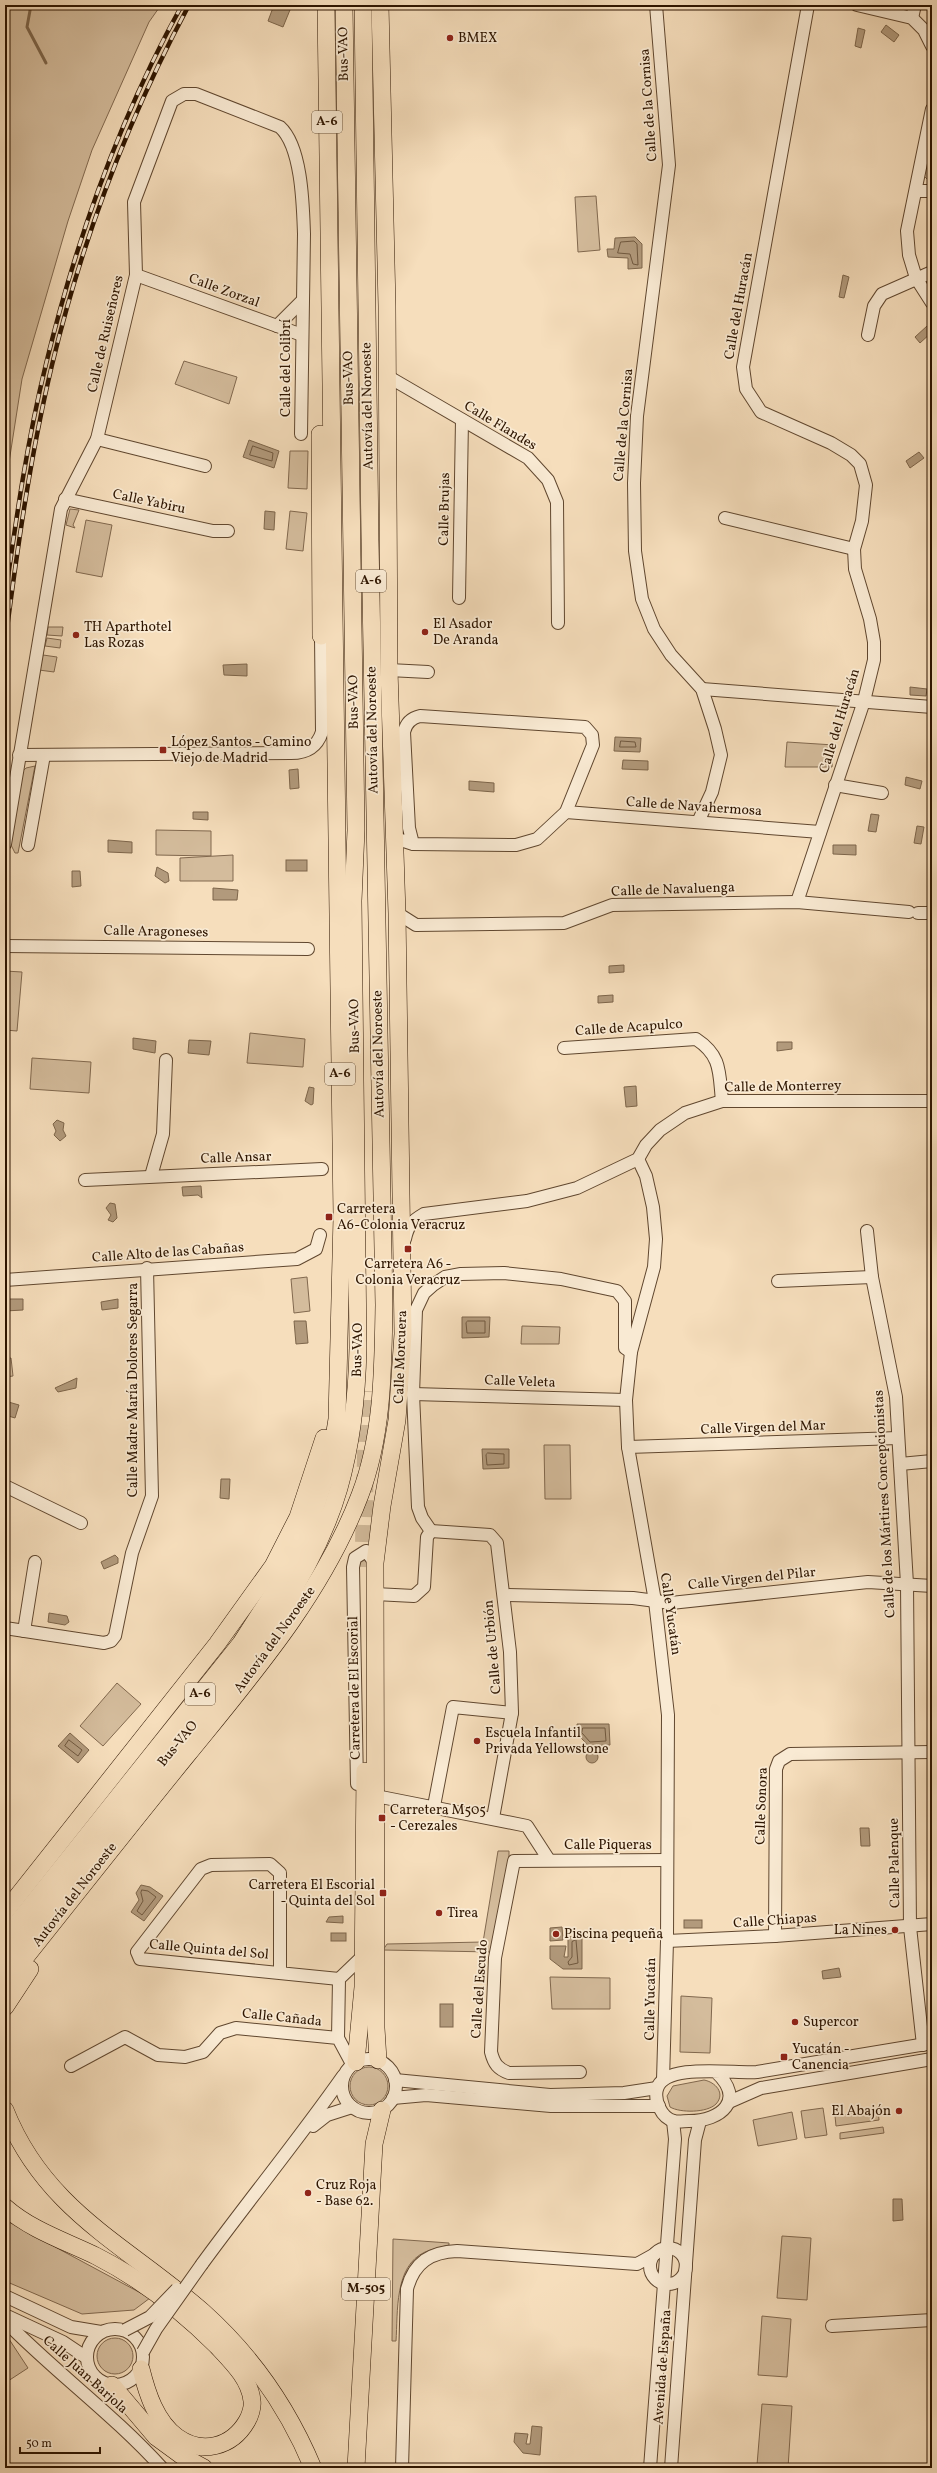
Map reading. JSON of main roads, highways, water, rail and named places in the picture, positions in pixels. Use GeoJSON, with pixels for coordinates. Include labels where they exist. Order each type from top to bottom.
{"type":"FeatureCollection","features":[{"type":"Feature","properties":{"kind":"highway","name":"Autovía del Noroeste"},"geometry":{"type":"LineString","coordinates":[[5,1938],[241,1643],[279,1584],[310,1524],[330,1463],[337,1419],[342,1217],[326,5]]}},
{"type":"Feature","properties":{"kind":"highway","name":"Bus-VAO"},"geometry":{"type":"LineString","coordinates":[[5,1961],[252,1651],[300,1578],[322,1532],[338,1489],[354,1421],[357,1386],[354,901],[356,830],[344,5]]}},
{"type":"Feature","properties":{"kind":"highway","name":"Autovía del Noroeste"},"geometry":{"type":"LineString","coordinates":[[5,1983],[271,1648],[307,1599],[343,1535],[361,1494],[374,1448],[380,1412],[384,1313],[363,5]]}},
{"type":"Feature","properties":{"kind":"highway"},"geometry":{"type":"LineString","coordinates":[[354,2063],[360,2033],[364,1955],[363,1846],[369,1565],[382,1506],[400,1402],[403,1334],[396,940],[397,914],[389,670],[388,401],[380,5]]}},
{"type":"Feature","properties":{"kind":"highway"},"geometry":{"type":"LineString","coordinates":[[321,636],[320,250],[329,239]]}},
{"type":"Feature","properties":{"kind":"highway"},"geometry":{"type":"LineString","coordinates":[[356,830],[360,901],[367,1246],[369,1348],[367,1391]]}},
{"type":"Feature","properties":{"kind":"highway"},"geometry":{"type":"LineString","coordinates":[[5,2007],[32,1967],[286,1646],[326,1587],[360,1524],[383,1454],[393,1386],[394,1314],[381,1158]]}},
{"type":"Feature","properties":{"kind":"highway"},"geometry":{"type":"LineString","coordinates":[[5,1912],[217,1644],[273,1566],[298,1517],[318,1461],[326,1429],[337,1419]]}},
{"type":"Feature","properties":{"kind":"highway"},"geometry":{"type":"LineString","coordinates":[[369,1565],[375,1594],[378,2060]]}},
{"type":"Feature","properties":{"kind":"highway"},"geometry":{"type":"LineString","coordinates":[[365,1779],[376,1865]]}},
{"type":"Feature","properties":{"kind":"highway"},"geometry":{"type":"LineString","coordinates":[[5,1900],[44,1862]]}},
{"type":"Feature","properties":{"kind":"highway","name":"M-505"},"geometry":{"type":"LineString","coordinates":[[356,2468],[374,2144],[388,2104]]}},
{"type":"Feature","properties":{"kind":"highway"},"geometry":{"type":"LineString","coordinates":[[5,2110],[18,2139],[44,2178],[58,2194],[110,2241],[201,2311],[243,2352],[278,2399],[304,2445],[313,2468]]}},
{"type":"Feature","properties":{"kind":"highway"},"geometry":{"type":"LineString","coordinates":[[5,2207],[52,2236],[96,2256],[143,2283],[195,2318],[237,2358],[272,2404],[295,2448],[302,2468]]}},
{"type":"Feature","properties":{"kind":"highway"},"geometry":{"type":"LineString","coordinates":[[141,2369],[151,2402],[163,2423],[177,2437],[193,2446],[210,2447],[226,2442],[240,2433],[249,2418],[252,2402],[246,2382],[232,2362],[192,2323],[143,2283]]}},
{"type":"Feature","properties":{"kind":"highway"},"geometry":{"type":"LineString","coordinates":[[112,2385],[156,2437],[182,2456],[204,2468]]}},
{"type":"Feature","properties":{"kind":"water"},"geometry":{"type":"Polygon","coordinates":[[[274,5],[292,5],[283,27],[268,21],[274,5]]]}},
{"type":"Feature","properties":{"kind":"water"},"geometry":{"type":"Polygon","coordinates":[[[886,25],[899,35],[894,42],[881,32],[886,25]]]}},
{"type":"Feature","properties":{"kind":"water"},"geometry":{"type":"Polygon","coordinates":[[[858,28],[865,30],[861,48],[855,46],[858,28]]]}},
{"type":"Feature","properties":{"kind":"water"},"geometry":{"type":"Polygon","coordinates":[[[635,237],[642,244],[642,268],[628,269],[628,258],[608,257],[607,249],[614,249],[615,238],[635,237]]]}},
{"type":"Feature","properties":{"kind":"water"},"geometry":{"type":"Polygon","coordinates":[[[843,275],[849,277],[844,298],[839,297],[843,275]]]}},
{"type":"Feature","properties":{"kind":"water"},"geometry":{"type":"Polygon","coordinates":[[[927,326],[932,332],[920,343],[915,337],[927,326]]]}},
{"type":"Feature","properties":{"kind":"water"},"geometry":{"type":"Polygon","coordinates":[[[249,440],[279,451],[274,468],[243,457],[249,440]]]}},
{"type":"Feature","properties":{"kind":"water"},"geometry":{"type":"Polygon","coordinates":[[[919,452],[924,458],[910,468],[906,461],[919,452]]]}},
{"type":"Feature","properties":{"kind":"water"},"geometry":{"type":"Polygon","coordinates":[[[265,511],[275,512],[274,530],[264,529],[265,511]]]}},
{"type":"Feature","properties":{"kind":"water"},"geometry":{"type":"Polygon","coordinates":[[[247,664],[247,676],[224,675],[223,665],[247,664]]]}},
{"type":"Feature","properties":{"kind":"water"},"geometry":{"type":"Polygon","coordinates":[[[910,687],[927,689],[926,696],[910,695],[910,687]]]}},
{"type":"Feature","properties":{"kind":"water"},"geometry":{"type":"Polygon","coordinates":[[[615,737],[641,738],[640,752],[614,751],[615,737]]]}},
{"type":"Feature","properties":{"kind":"water"},"geometry":{"type":"Polygon","coordinates":[[[623,760],[648,761],[648,770],[622,769],[623,760]]]}},
{"type":"Feature","properties":{"kind":"water"},"geometry":{"type":"Polygon","coordinates":[[[298,769],[299,788],[290,789],[289,770],[298,769]]]}},
{"type":"Feature","properties":{"kind":"water"},"geometry":{"type":"Polygon","coordinates":[[[906,777],[922,781],[920,789],[905,785],[906,777]]]}},
{"type":"Feature","properties":{"kind":"water"},"geometry":{"type":"Polygon","coordinates":[[[469,781],[494,783],[494,792],[469,790],[469,781]]]}},
{"type":"Feature","properties":{"kind":"water"},"geometry":{"type":"Polygon","coordinates":[[[193,812],[208,812],[208,820],[193,819],[193,812]]]}},
{"type":"Feature","properties":{"kind":"water"},"geometry":{"type":"Polygon","coordinates":[[[871,814],[879,815],[876,832],[868,831],[871,814]]]}},
{"type":"Feature","properties":{"kind":"water"},"geometry":{"type":"Polygon","coordinates":[[[917,826],[924,827],[921,844],[914,843],[917,826]]]}},
{"type":"Feature","properties":{"kind":"water"},"geometry":{"type":"Polygon","coordinates":[[[108,840],[132,842],[132,853],[108,852],[108,840]]]}},
{"type":"Feature","properties":{"kind":"water"},"geometry":{"type":"Polygon","coordinates":[[[833,845],[856,845],[856,855],[833,854],[833,845]]]}},
{"type":"Feature","properties":{"kind":"water"},"geometry":{"type":"Polygon","coordinates":[[[286,860],[307,860],[307,871],[286,871],[286,860]]]}},
{"type":"Feature","properties":{"kind":"water"},"geometry":{"type":"Polygon","coordinates":[[[157,867],[168,873],[169,881],[165,883],[155,876],[157,867]]]}},
{"type":"Feature","properties":{"kind":"water"},"geometry":{"type":"Polygon","coordinates":[[[72,871],[80,871],[81,886],[72,887],[72,871]]]}},
{"type":"Feature","properties":{"kind":"water"},"geometry":{"type":"Polygon","coordinates":[[[213,888],[238,890],[237,900],[213,900],[213,888]]]}},
{"type":"Feature","properties":{"kind":"water"},"geometry":{"type":"Polygon","coordinates":[[[624,965],[624,972],[609,973],[609,966],[624,965]]]}},
{"type":"Feature","properties":{"kind":"water"},"geometry":{"type":"Polygon","coordinates":[[[613,995],[613,1002],[598,1003],[598,996],[613,995]]]}},
{"type":"Feature","properties":{"kind":"water"},"geometry":{"type":"Polygon","coordinates":[[[133,1038],[156,1041],[155,1053],[133,1049],[133,1038]]]}},
{"type":"Feature","properties":{"kind":"water"},"geometry":{"type":"Polygon","coordinates":[[[189,1040],[211,1041],[209,1055],[188,1053],[189,1040]]]}},
{"type":"Feature","properties":{"kind":"water"},"geometry":{"type":"Polygon","coordinates":[[[777,1042],[792,1042],[792,1049],[777,1051],[777,1042]]]}},
{"type":"Feature","properties":{"kind":"water"},"geometry":{"type":"Polygon","coordinates":[[[636,1086],[637,1106],[626,1107],[624,1087],[636,1086]]]}},
{"type":"Feature","properties":{"kind":"water"},"geometry":{"type":"Polygon","coordinates":[[[309,1087],[314,1088],[313,1104],[311,1105],[305,1101],[309,1087]]]}},
{"type":"Feature","properties":{"kind":"water"},"geometry":{"type":"Polygon","coordinates":[[[57,1120],[64,1123],[63,1130],[66,1136],[60,1141],[54,1135],[56,1131],[53,1124],[57,1120]]]}},
{"type":"Feature","properties":{"kind":"water"},"geometry":{"type":"Polygon","coordinates":[[[201,1186],[202,1198],[198,1195],[183,1196],[182,1187],[201,1186]]]}},
{"type":"Feature","properties":{"kind":"water"},"geometry":{"type":"Polygon","coordinates":[[[110,1203],[115,1204],[117,1218],[113,1222],[108,1220],[111,1215],[106,1208],[110,1203]]]}},
{"type":"Feature","properties":{"kind":"water"},"geometry":{"type":"Polygon","coordinates":[[[5,1299],[23,1299],[23,1310],[5,1311],[5,1299]]]}},
{"type":"Feature","properties":{"kind":"water"},"geometry":{"type":"Polygon","coordinates":[[[118,1299],[118,1308],[102,1310],[101,1302],[118,1299]]]}},
{"type":"Feature","properties":{"kind":"water"},"geometry":{"type":"Polygon","coordinates":[[[462,1317],[490,1317],[489,1337],[462,1338],[462,1317]]]}},
{"type":"Feature","properties":{"kind":"water"},"geometry":{"type":"Polygon","coordinates":[[[294,1321],[306,1321],[308,1343],[296,1344],[294,1321]]]}},
{"type":"Feature","properties":{"kind":"water"},"geometry":{"type":"Polygon","coordinates":[[[77,1378],[76,1388],[58,1392],[55,1388],[77,1378]]]}},
{"type":"Feature","properties":{"kind":"water"},"geometry":{"type":"Polygon","coordinates":[[[5,1401],[19,1405],[15,1418],[5,1415],[5,1401]]]}},
{"type":"Feature","properties":{"kind":"water"},"geometry":{"type":"Polygon","coordinates":[[[482,1449],[509,1449],[509,1468],[483,1469],[482,1449]]]}},
{"type":"Feature","properties":{"kind":"water"},"geometry":{"type":"Polygon","coordinates":[[[221,1479],[230,1479],[229,1499],[220,1498],[221,1479]]]}},
{"type":"Feature","properties":{"kind":"water"},"geometry":{"type":"Polygon","coordinates":[[[115,1555],[118,1558],[118,1563],[104,1569],[101,1562],[115,1555]]]}},
{"type":"Feature","properties":{"kind":"water"},"geometry":{"type":"Polygon","coordinates":[[[49,1613],[67,1616],[69,1622],[65,1625],[48,1622],[49,1613]]]}},
{"type":"Feature","properties":{"kind":"water"},"geometry":{"type":"Polygon","coordinates":[[[577,1724],[609,1724],[610,1745],[586,1746],[586,1743],[578,1735],[577,1724]]]}},
{"type":"Feature","properties":{"kind":"water"},"geometry":{"type":"Polygon","coordinates":[[[70,1733],[89,1750],[78,1763],[58,1746],[70,1733]]]}},
{"type":"Feature","properties":{"kind":"water"},"geometry":{"type":"Polygon","coordinates":[[[592,1751],[596,1753],[598,1757],[596,1761],[592,1763],[588,1761],[586,1757],[588,1753],[592,1751]]]}},
{"type":"Feature","properties":{"kind":"water"},"geometry":{"type":"Polygon","coordinates":[[[860,1828],[869,1828],[870,1846],[861,1846],[860,1828]]]}},
{"type":"Feature","properties":{"kind":"water"},"geometry":{"type":"Polygon","coordinates":[[[141,1885],[150,1887],[163,1896],[144,1921],[131,1912],[139,1900],[136,1893],[141,1885]]]}},
{"type":"Feature","properties":{"kind":"water"},"geometry":{"type":"Polygon","coordinates":[[[343,1916],[343,1923],[326,1922],[329,1917],[343,1916]]]}},
{"type":"Feature","properties":{"kind":"water"},"geometry":{"type":"Polygon","coordinates":[[[684,1920],[702,1920],[702,1928],[684,1928],[684,1920]]]}},
{"type":"Feature","properties":{"kind":"water","name":"Piscina pequeña"},"geometry":{"type":"Polygon","coordinates":[[[562,1927],[563,1940],[550,1941],[550,1928],[562,1927]]]}},
{"type":"Feature","properties":{"kind":"water"},"geometry":{"type":"Polygon","coordinates":[[[331,1933],[346,1933],[346,1941],[331,1941],[331,1933]]]}},
{"type":"Feature","properties":{"kind":"water"},"geometry":{"type":"Polygon","coordinates":[[[582,1936],[582,1969],[563,1969],[550,1959],[550,1946],[566,1946],[564,1957],[568,1957],[568,1937],[582,1936]]]}},
{"type":"Feature","properties":{"kind":"water"},"geometry":{"type":"Polygon","coordinates":[[[839,1968],[841,1977],[823,1979],[822,1971],[839,1968]]]}},
{"type":"Feature","properties":{"kind":"water"},"geometry":{"type":"Polygon","coordinates":[[[440,2004],[453,2004],[453,2027],[440,2027],[440,2004]]]}},
{"type":"Feature","properties":{"kind":"water"},"geometry":{"type":"Polygon","coordinates":[[[893,2199],[902,2199],[903,2220],[893,2221],[893,2199]]]}},
{"type":"Feature","properties":{"kind":"water"},"geometry":{"type":"Polygon","coordinates":[[[532,2426],[542,2427],[540,2455],[523,2453],[514,2442],[515,2433],[528,2434],[526,2444],[530,2444],[532,2426]]]}},
{"type":"Feature","properties":{"kind":"waterway"},"geometry":{"type":"LineString","coordinates":[[31,5],[27,27],[46,63]]}},
{"type":"Feature","properties":{"kind":"tunnel"},"geometry":{"type":"LineString","coordinates":[[363,1567],[367,1391]]}},
{"type":"Feature","properties":{"kind":"railway"},"geometry":{"type":"LineString","coordinates":[[5,598],[33,422],[46,364],[71,271],[102,180],[120,135],[139,91],[182,5]]}},
{"type":"Feature","properties":{"kind":"railway"},"geometry":{"type":"LineString","coordinates":[[5,644],[19,539],[37,434],[52,365],[77,272],[92,226],[127,136],[146,92],[189,5]]}},
{"type":"Feature","properties":{"kind":"place","name":"BMEX"},"geometry":{"type":"Point","coordinates":[450,38]}},
{"type":"Feature","properties":{"kind":"place","name":"El Asador De Aranda"},"geometry":{"type":"Point","coordinates":[425,632]}},
{"type":"Feature","properties":{"kind":"place","name":"TH Aparthotel Las Rozas"},"geometry":{"type":"Point","coordinates":[76,635]}},
{"type":"Feature","properties":{"kind":"place","name":"López Santos - Camino Viejo de Madrid"},"geometry":{"type":"Point","coordinates":[163,750]}},
{"type":"Feature","properties":{"kind":"place","name":"Carretera A6-Colonia Veracruz"},"geometry":{"type":"Point","coordinates":[329,1217]}},
{"type":"Feature","properties":{"kind":"place","name":"Carretera A6 - Colonia Veracruz"},"geometry":{"type":"Point","coordinates":[408,1249]}},
{"type":"Feature","properties":{"kind":"place","name":"Escuela Infantil Privada Yellowstone"},"geometry":{"type":"Point","coordinates":[477,1741]}},
{"type":"Feature","properties":{"kind":"place","name":"Carretera M505 - Cerezales"},"geometry":{"type":"Point","coordinates":[382,1818]}},
{"type":"Feature","properties":{"kind":"place","name":"Carretera El Escorial - Quinta del Sol"},"geometry":{"type":"Point","coordinates":[383,1893]}},
{"type":"Feature","properties":{"kind":"place","name":"Tirea"},"geometry":{"type":"Point","coordinates":[439,1913]}},
{"type":"Feature","properties":{"kind":"place","name":"La Nines"},"geometry":{"type":"Point","coordinates":[895,1930]}},
{"type":"Feature","properties":{"kind":"place","name":"Piscina pequeña"},"geometry":{"type":"Point","coordinates":[556,1934]}},
{"type":"Feature","properties":{"kind":"place","name":"Supercor"},"geometry":{"type":"Point","coordinates":[795,2022]}},
{"type":"Feature","properties":{"kind":"place","name":"Yucatán - Canencia"},"geometry":{"type":"Point","coordinates":[784,2057]}},
{"type":"Feature","properties":{"kind":"place","name":"El Abajón"},"geometry":{"type":"Point","coordinates":[899,2111]}},
{"type":"Feature","properties":{"kind":"place","name":"Cruz Roja - Base 62."},"geometry":{"type":"Point","coordinates":[308,2193]}}]}
